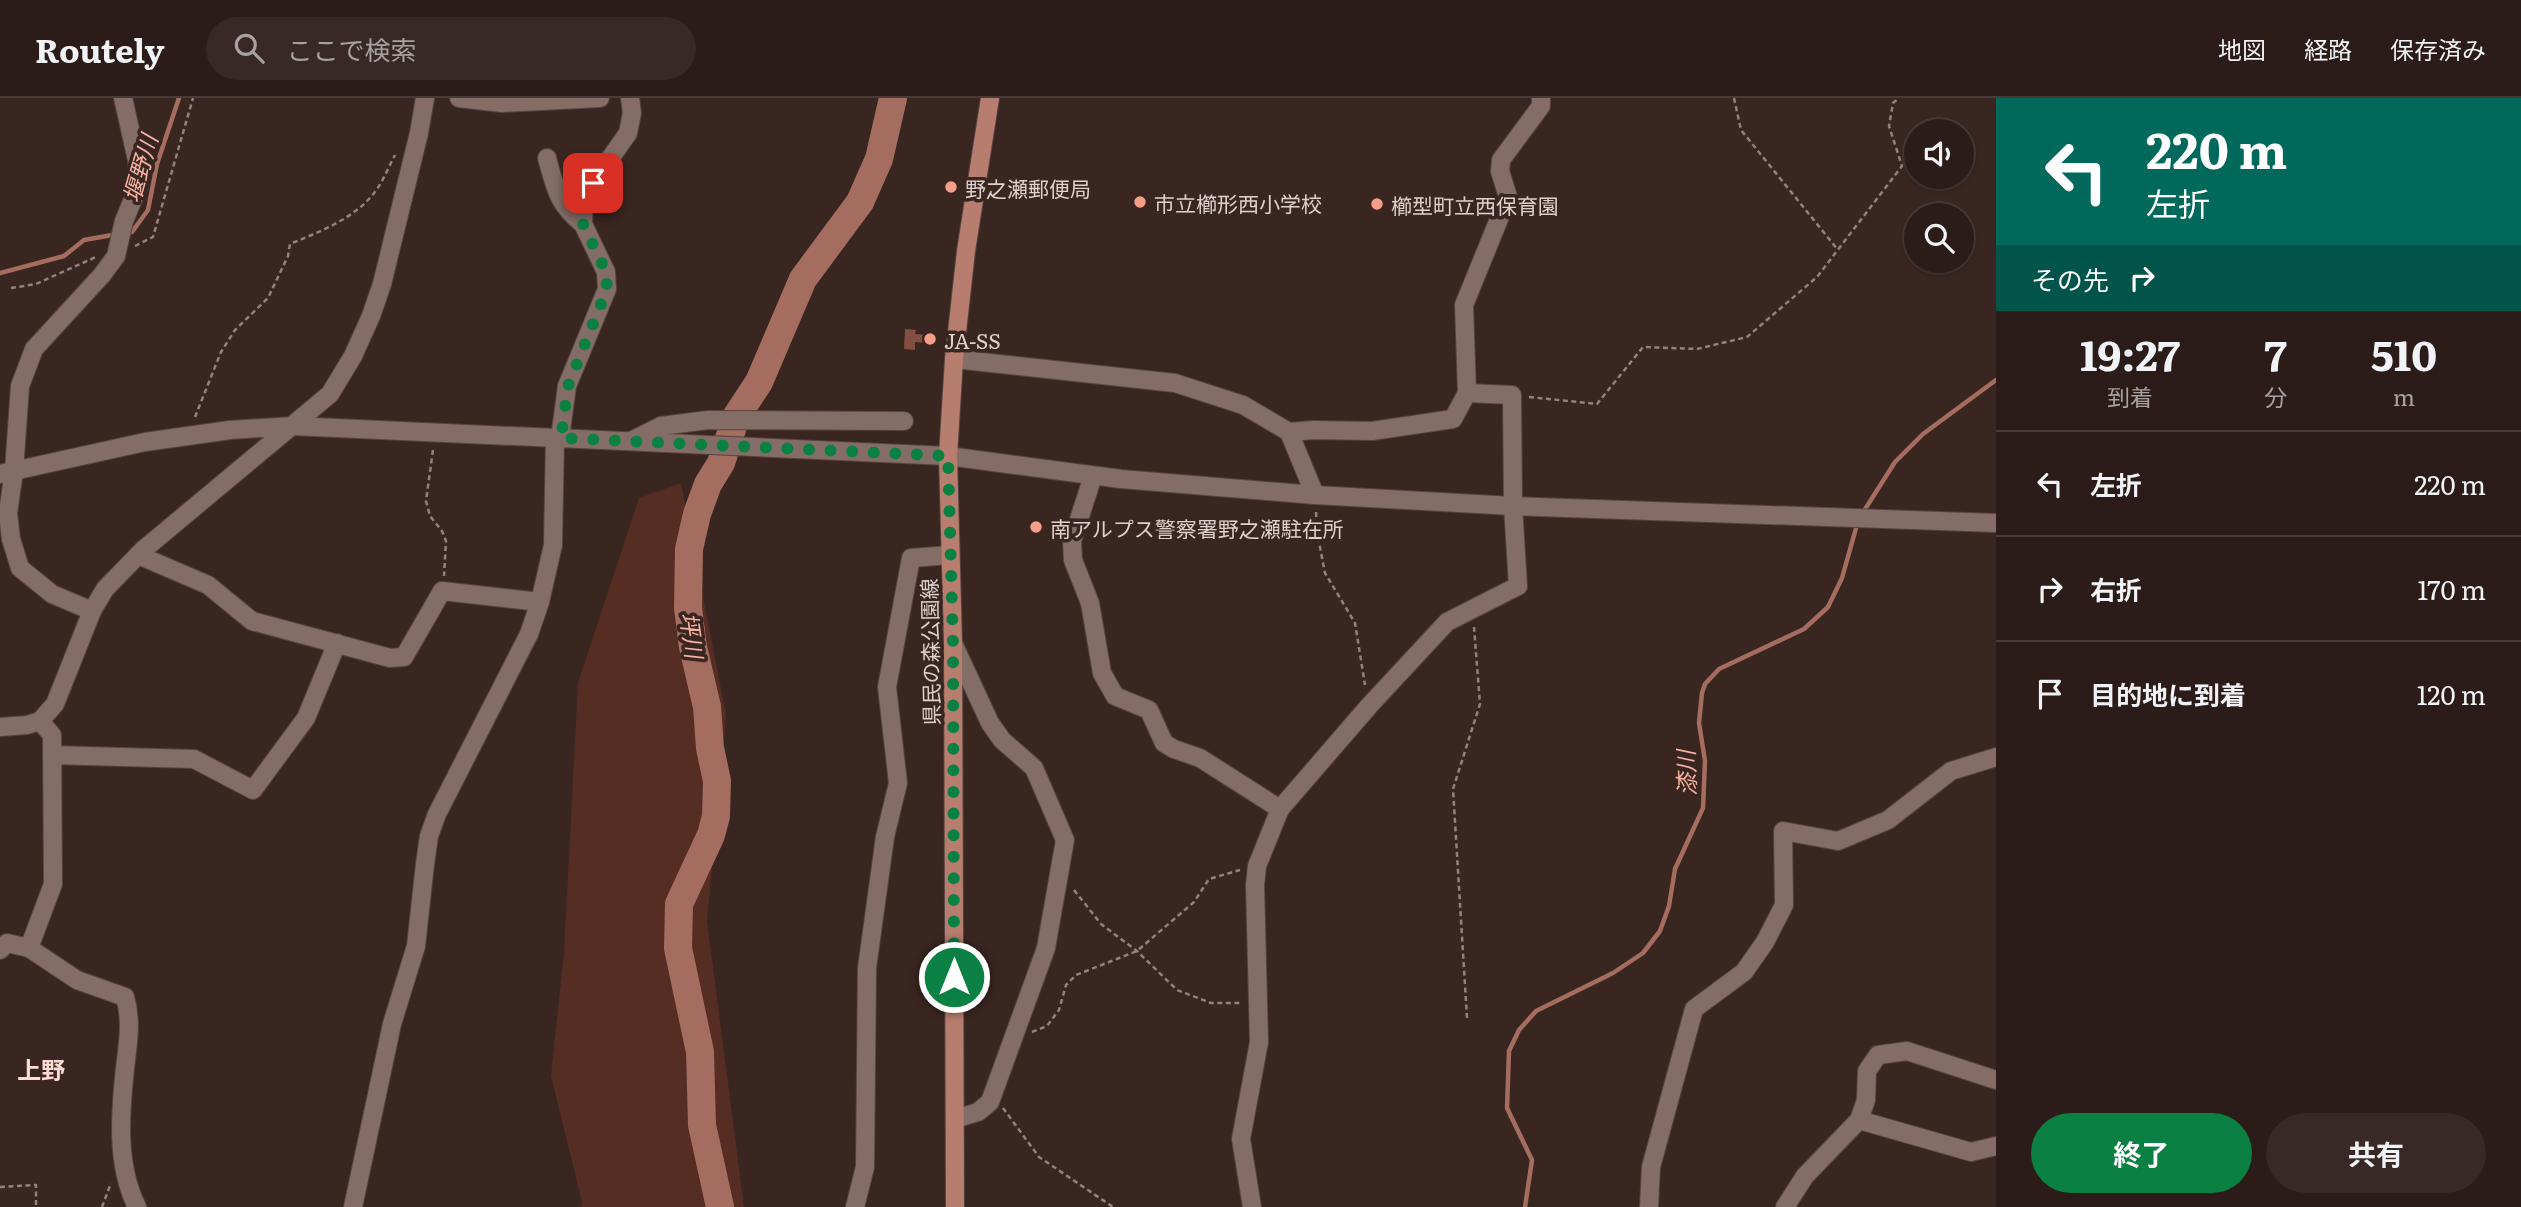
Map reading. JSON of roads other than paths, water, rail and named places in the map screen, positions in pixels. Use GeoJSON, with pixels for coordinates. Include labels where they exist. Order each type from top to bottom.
{"type":"FeatureCollection","features":[{"type":"Feature","properties":{"kind":"main road","name":"県民の森公園線"},"geometry":{"type":"LineString","coordinates":[[955,1207],[953,643],[948,456],[954,359],[966,251],[990,98]]}},
{"type":"Feature","properties":{"kind":"street"},"geometry":{"type":"LineString","coordinates":[[92,611],[52,594],[20,568],[11,539],[7,472],[20,386],[34,349],[116,256],[124,221],[138,187],[137,159],[123,98]]}},
{"type":"Feature","properties":{"kind":"street"},"geometry":{"type":"LineString","coordinates":[[0,727],[40,722],[55,704],[92,611],[105,589],[138,555],[330,394],[353,356],[371,316],[394,234],[425,98]]}},
{"type":"Feature","properties":{"kind":"street"},"geometry":{"type":"LineString","coordinates":[[459,98],[502,103],[600,98]]}},
{"type":"Feature","properties":{"kind":"street"},"geometry":{"type":"LineString","coordinates":[[583,224],[584,204],[593,183],[628,132],[632,113],[630,98]]}},
{"type":"Feature","properties":{"kind":"street"},"geometry":{"type":"LineString","coordinates":[[954,359],[1175,383],[1243,405],[1289,432],[1372,431],[1452,419],[1467,393],[1464,305],[1508,197],[1500,171],[1501,160],[1541,106],[1541,98]]}},
{"type":"Feature","properties":{"kind":"street"},"geometry":{"type":"LineString","coordinates":[[353,1207],[392,1024],[416,946],[429,836],[437,814],[529,634],[540,602],[553,545],[558,438],[568,386],[607,289],[606,272],[583,224],[568,213],[556,192],[547,158]]}},
{"type":"Feature","properties":{"kind":"street"},"geometry":{"type":"LineString","coordinates":[[1252,1207],[1241,1139],[1259,1042],[1255,885],[1257,866],[1280,809],[1369,706],[1447,622],[1518,586],[1513,506],[1512,395],[1467,393]]}},
{"type":"Feature","properties":{"kind":"street"},"geometry":{"type":"LineString","coordinates":[[630,442],[661,426],[708,420],[904,421]]}},
{"type":"Feature","properties":{"kind":"street"},"geometry":{"type":"LineString","coordinates":[[7,472],[145,442],[230,430],[293,426],[948,456],[1093,475],[1315,495],[1513,506],[1996,523]]}},
{"type":"Feature","properties":{"kind":"street"},"geometry":{"type":"LineString","coordinates":[[1289,432],[1315,495]]}},
{"type":"Feature","properties":{"kind":"street"},"geometry":{"type":"LineString","coordinates":[[1093,475],[1072,541],[1073,560],[1090,603],[1102,673],[1115,696],[1149,710],[1164,743],[1210,764],[1280,809]]}},
{"type":"Feature","properties":{"kind":"street"},"geometry":{"type":"LineString","coordinates":[[138,555],[208,585],[253,621],[390,658],[404,657],[442,591],[540,602]]}},
{"type":"Feature","properties":{"kind":"street"},"geometry":{"type":"LineString","coordinates":[[855,1207],[864,1167],[867,968],[885,837],[898,783],[887,687],[911,558],[950,555]]}},
{"type":"Feature","properties":{"kind":"street"},"geometry":{"type":"LineString","coordinates":[[52,755],[194,759],[253,790],[306,719],[337,643]]}},
{"type":"Feature","properties":{"kind":"street"},"geometry":{"type":"LineString","coordinates":[[953,643],[990,723],[1002,740],[1034,768],[1065,840],[1046,948],[990,1102],[978,1112],[955,1119]]}},
{"type":"Feature","properties":{"kind":"street"},"geometry":{"type":"LineString","coordinates":[[29,947],[53,884],[52,735],[40,722]]}},
{"type":"Feature","properties":{"kind":"street"},"geometry":{"type":"LineString","coordinates":[[1648,1207],[1651,1167],[1694,1009],[1744,972],[1765,942],[1784,905],[1783,831],[1838,841],[1888,820],[1951,771],[1996,757]]}},
{"type":"Feature","properties":{"kind":"street"},"geometry":{"type":"LineString","coordinates":[[2,943],[29,947],[77,980],[125,997],[128,1036],[122,1098],[122,1154],[129,1190],[137,1207]]}},
{"type":"Feature","properties":{"kind":"street"},"geometry":{"type":"LineString","coordinates":[[1785,1207],[1805,1176],[1859,1120],[1866,1100],[1867,1071],[1878,1055],[1908,1051],[1996,1080]]}},
{"type":"Feature","properties":{"kind":"street"},"geometry":{"type":"LineString","coordinates":[[1859,1120],[1971,1152],[1996,1146]]}},
{"type":"Feature","properties":{"kind":"waterway","name":"堰野川"},"geometry":{"type":"LineString","coordinates":[[126,233],[132,232],[148,210],[157,164],[179,98]]}},
{"type":"Feature","properties":{"kind":"waterway","name":"坪川"},"geometry":{"type":"LineString","coordinates":[[720,1207],[702,1125],[700,1052],[678,948],[679,904],[711,835],[716,816],[717,781],[710,748],[707,707],[693,647],[688,608],[689,549],[697,514],[708,484],[721,463],[736,417],[759,382],[803,279],[860,202],[879,159],[893,98]]}},
{"type":"Feature","properties":{"kind":"waterway","name":"堰野川"},"geometry":{"type":"LineString","coordinates":[[0,273],[64,256],[84,240],[118,234]]}},
{"type":"Feature","properties":{"kind":"waterway","name":"漆川"},"geometry":{"type":"LineString","coordinates":[[1862,514],[1895,462],[1923,434],[1996,380]]}},
{"type":"Feature","properties":{"kind":"waterway","name":"漆川"},"geometry":{"type":"LineString","coordinates":[[1525,1207],[1532,1160],[1507,1108],[1509,1051],[1519,1030],[1536,1011],[1613,973],[1643,953],[1660,931],[1669,906],[1675,869],[1703,808],[1705,761],[1699,723],[1705,684],[1719,669],[1804,629],[1828,607],[1842,578],[1858,521]]}},
{"type":"Feature","properties":{"kind":"place","name":"野之瀬郵便局"},"geometry":{"type":"Point","coordinates":[951,187]}},
{"type":"Feature","properties":{"kind":"place","name":"市立櫛形西小学校"},"geometry":{"type":"Point","coordinates":[1140,202]}},
{"type":"Feature","properties":{"kind":"place","name":"櫛型町立西保育園"},"geometry":{"type":"Point","coordinates":[1377,204]}},
{"type":"Feature","properties":{"kind":"place","name":"JA-SS"},"geometry":{"type":"Point","coordinates":[930,339]}},
{"type":"Feature","properties":{"kind":"place","name":"南アルプス警察署野之瀬駐在所"},"geometry":{"type":"Point","coordinates":[1036,527]}},
{"type":"Feature","properties":{"kind":"district","name":"上野"},"geometry":{"type":"Point","coordinates":[41,1068]}}]}
